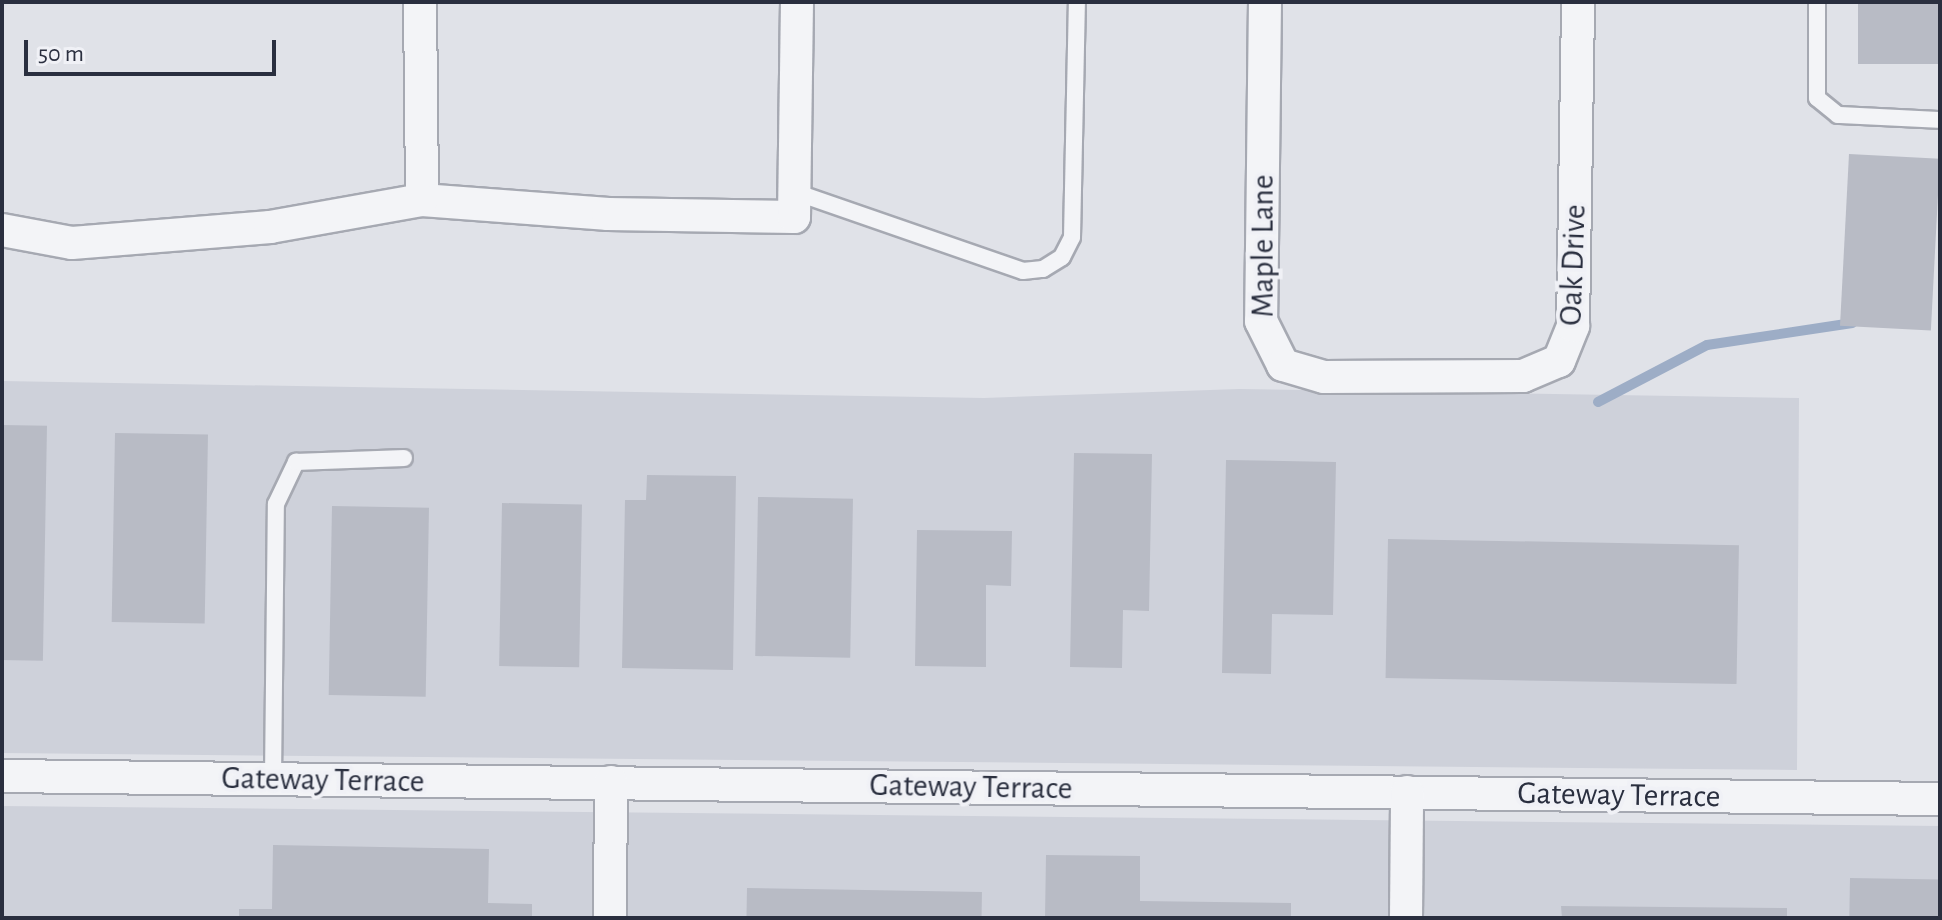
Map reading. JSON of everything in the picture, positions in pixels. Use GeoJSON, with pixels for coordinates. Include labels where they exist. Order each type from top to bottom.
{"type":"FeatureCollection","features":[{"type":"Feature","properties":{"kind":"street"},"geometry":{"type":"LineString","coordinates":[[420,2],[422,200]]}},
{"type":"Feature","properties":{"kind":"street"},"geometry":{"type":"LineString","coordinates":[[2,230],[72,243],[270,227],[422,200],[608,214],[794,217],[797,2]]}},
{"type":"Feature","properties":{"kind":"street","name":"Maple Lane"},"geometry":{"type":"LineString","coordinates":[[1265,2],[1264,337],[1283,365],[1304,374],[1400,376]]}},
{"type":"Feature","properties":{"kind":"street","name":"Oak Drive"},"geometry":{"type":"LineString","coordinates":[[1400,376],[1523,376],[1544,372],[1570,344],[1578,2]]}},
{"type":"Feature","properties":{"kind":"street","name":"Gateway Terrace"},"geometry":{"type":"LineString","coordinates":[[2,776],[1940,799]]}},
{"type":"Feature","properties":{"kind":"street"},"geometry":{"type":"LineString","coordinates":[[610,918],[611,782]]}},
{"type":"Feature","properties":{"kind":"street"},"geometry":{"type":"LineString","coordinates":[[1406,918],[1407,792]]}},
{"type":"Feature","properties":{"kind":"lane"},"geometry":{"type":"LineString","coordinates":[[795,192],[1023,271],[1043,269],[1062,257],[1072,237],[1077,2]]}},
{"type":"Feature","properties":{"kind":"lane"},"geometry":{"type":"LineString","coordinates":[[1817,2],[1817,98],[1838,115],[1940,120]]}},
{"type":"Feature","properties":{"kind":"lane"},"geometry":{"type":"LineString","coordinates":[[273,779],[276,504],[296,462],[404,458]]}},
{"type":"Feature","properties":{"kind":"shaded area"},"geometry":{"type":"Polygon","coordinates":[[[2,381],[984,398],[1239,389],[1799,398],[1797,770],[2,753],[2,381]]]}},
{"type":"Feature","properties":{"kind":"shaded area"},"geometry":{"type":"Polygon","coordinates":[[[2,806],[1940,826],[1940,918],[2,918],[2,806]]]}},
{"type":"Feature","properties":{"kind":"building"},"geometry":{"type":"Polygon","coordinates":[[[1858,2],[1940,2],[1940,64],[1858,64],[1858,2]]]}},
{"type":"Feature","properties":{"kind":"building"},"geometry":{"type":"Polygon","coordinates":[[[1849,154],[1940,159],[1931,331],[1840,326],[1849,154]]]}},
{"type":"Feature","properties":{"kind":"building"},"geometry":{"type":"Polygon","coordinates":[[[2,425],[47,426],[43,661],[2,660],[2,425]]]}},
{"type":"Feature","properties":{"kind":"building"},"geometry":{"type":"Polygon","coordinates":[[[115,433],[208,435],[205,624],[112,622],[115,433]]]}},
{"type":"Feature","properties":{"kind":"building"},"geometry":{"type":"Polygon","coordinates":[[[1074,453],[1152,454],[1149,611],[1123,610],[1122,668],[1070,667],[1074,453]]]}},
{"type":"Feature","properties":{"kind":"building"},"geometry":{"type":"Polygon","coordinates":[[[1226,460],[1336,462],[1333,615],[1272,614],[1271,674],[1222,673],[1226,460]]]}},
{"type":"Feature","properties":{"kind":"building"},"geometry":{"type":"Polygon","coordinates":[[[647,475],[736,476],[733,670],[622,668],[625,500],[646,500],[647,475]]]}},
{"type":"Feature","properties":{"kind":"building"},"geometry":{"type":"Polygon","coordinates":[[[758,497],[853,499],[850,658],[755,656],[758,497]]]}},
{"type":"Feature","properties":{"kind":"building"},"geometry":{"type":"Polygon","coordinates":[[[502,503],[582,504],[579,667],[499,666],[502,503]]]}},
{"type":"Feature","properties":{"kind":"building"},"geometry":{"type":"Polygon","coordinates":[[[332,506],[429,508],[426,697],[329,695],[332,506]]]}},
{"type":"Feature","properties":{"kind":"building"},"geometry":{"type":"Polygon","coordinates":[[[917,530],[1012,531],[1011,586],[986,585],[986,667],[915,666],[917,530]]]}},
{"type":"Feature","properties":{"kind":"building"},"geometry":{"type":"Polygon","coordinates":[[[1388,539],[1739,545],[1737,684],[1386,678],[1388,539]]]}},
{"type":"Feature","properties":{"kind":"building"},"geometry":{"type":"Polygon","coordinates":[[[273,845],[489,849],[488,903],[532,904],[532,918],[239,918],[239,909],[272,909],[273,845]]]}},
{"type":"Feature","properties":{"kind":"building"},"geometry":{"type":"Polygon","coordinates":[[[1046,855],[1140,856],[1140,901],[1291,903],[1291,918],[1045,918],[1046,855]]]}},
{"type":"Feature","properties":{"kind":"building"},"geometry":{"type":"Polygon","coordinates":[[[1850,878],[1940,880],[1939,918],[1849,918],[1850,878]]]}},
{"type":"Feature","properties":{"kind":"building"},"geometry":{"type":"Polygon","coordinates":[[[747,888],[982,892],[982,918],[746,918],[747,888]]]}},
{"type":"Feature","properties":{"kind":"building"},"geometry":{"type":"Polygon","coordinates":[[[1561,906],[1787,908],[1787,918],[1562,918],[1561,906]]]}},
{"type":"Feature","properties":{"kind":"waterway"},"geometry":{"type":"LineString","coordinates":[[1598,402],[1707,345],[1852,323]]}}]}
